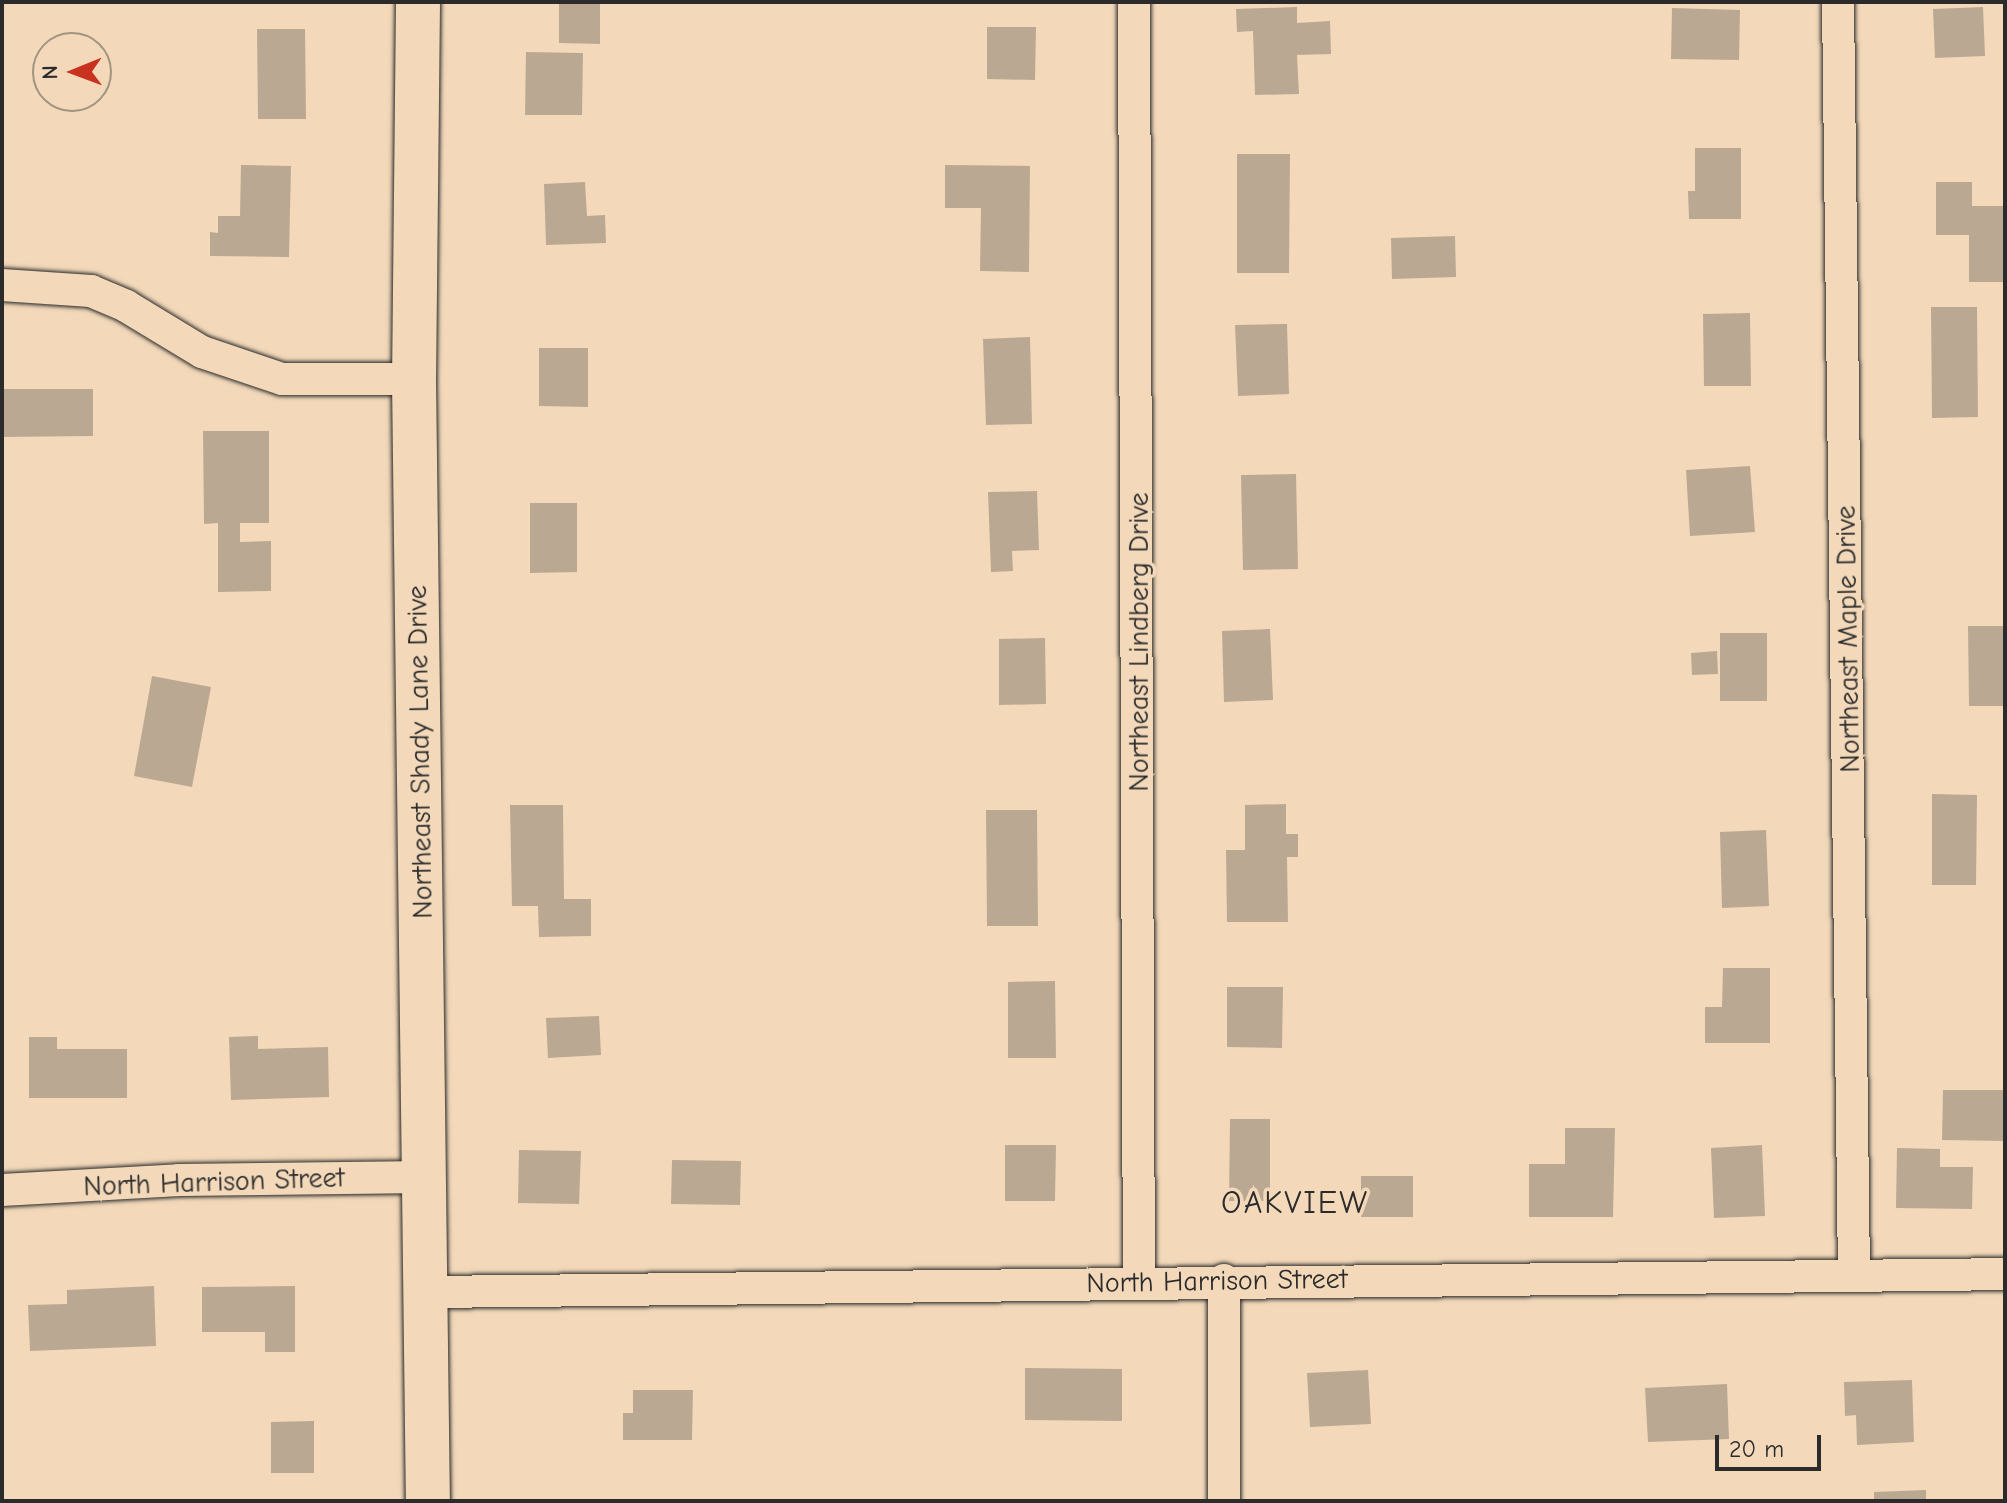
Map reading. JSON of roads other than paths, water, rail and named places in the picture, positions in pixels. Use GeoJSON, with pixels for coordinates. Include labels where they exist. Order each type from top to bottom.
{"type":"FeatureCollection","features":[{"type":"Feature","properties":{"kind":"street","name":"Northeast Shady Lane Drive"},"geometry":{"type":"LineString","coordinates":[[418,2],[414,379],[429,1292],[428,1501]]}},
{"type":"Feature","properties":{"kind":"street","name":"Northeast Lindberg Drive"},"geometry":{"type":"LineString","coordinates":[[1134,2],[1139,1281]]}},
{"type":"Feature","properties":{"kind":"street","name":"Northeast Maple Drive"},"geometry":{"type":"LineString","coordinates":[[1838,2],[1854,1275]]}},
{"type":"Feature","properties":{"kind":"street"},"geometry":{"type":"LineString","coordinates":[[2,285],[91,291],[202,352],[282,379],[414,379]]}},
{"type":"Feature","properties":{"kind":"street","name":"North Harrison Street"},"geometry":{"type":"LineString","coordinates":[[2,1190],[179,1180],[427,1177]]}},
{"type":"Feature","properties":{"kind":"street","name":"North Harrison Street"},"geometry":{"type":"LineString","coordinates":[[429,1292],[1224,1280],[2005,1274]]}},
{"type":"Feature","properties":{"kind":"street"},"geometry":{"type":"LineString","coordinates":[[1224,1280],[1224,1501]]}},
{"type":"Feature","properties":{"kind":"district","name":"OAKVIEW"},"geometry":{"type":"Point","coordinates":[1295,1203]}}]}
